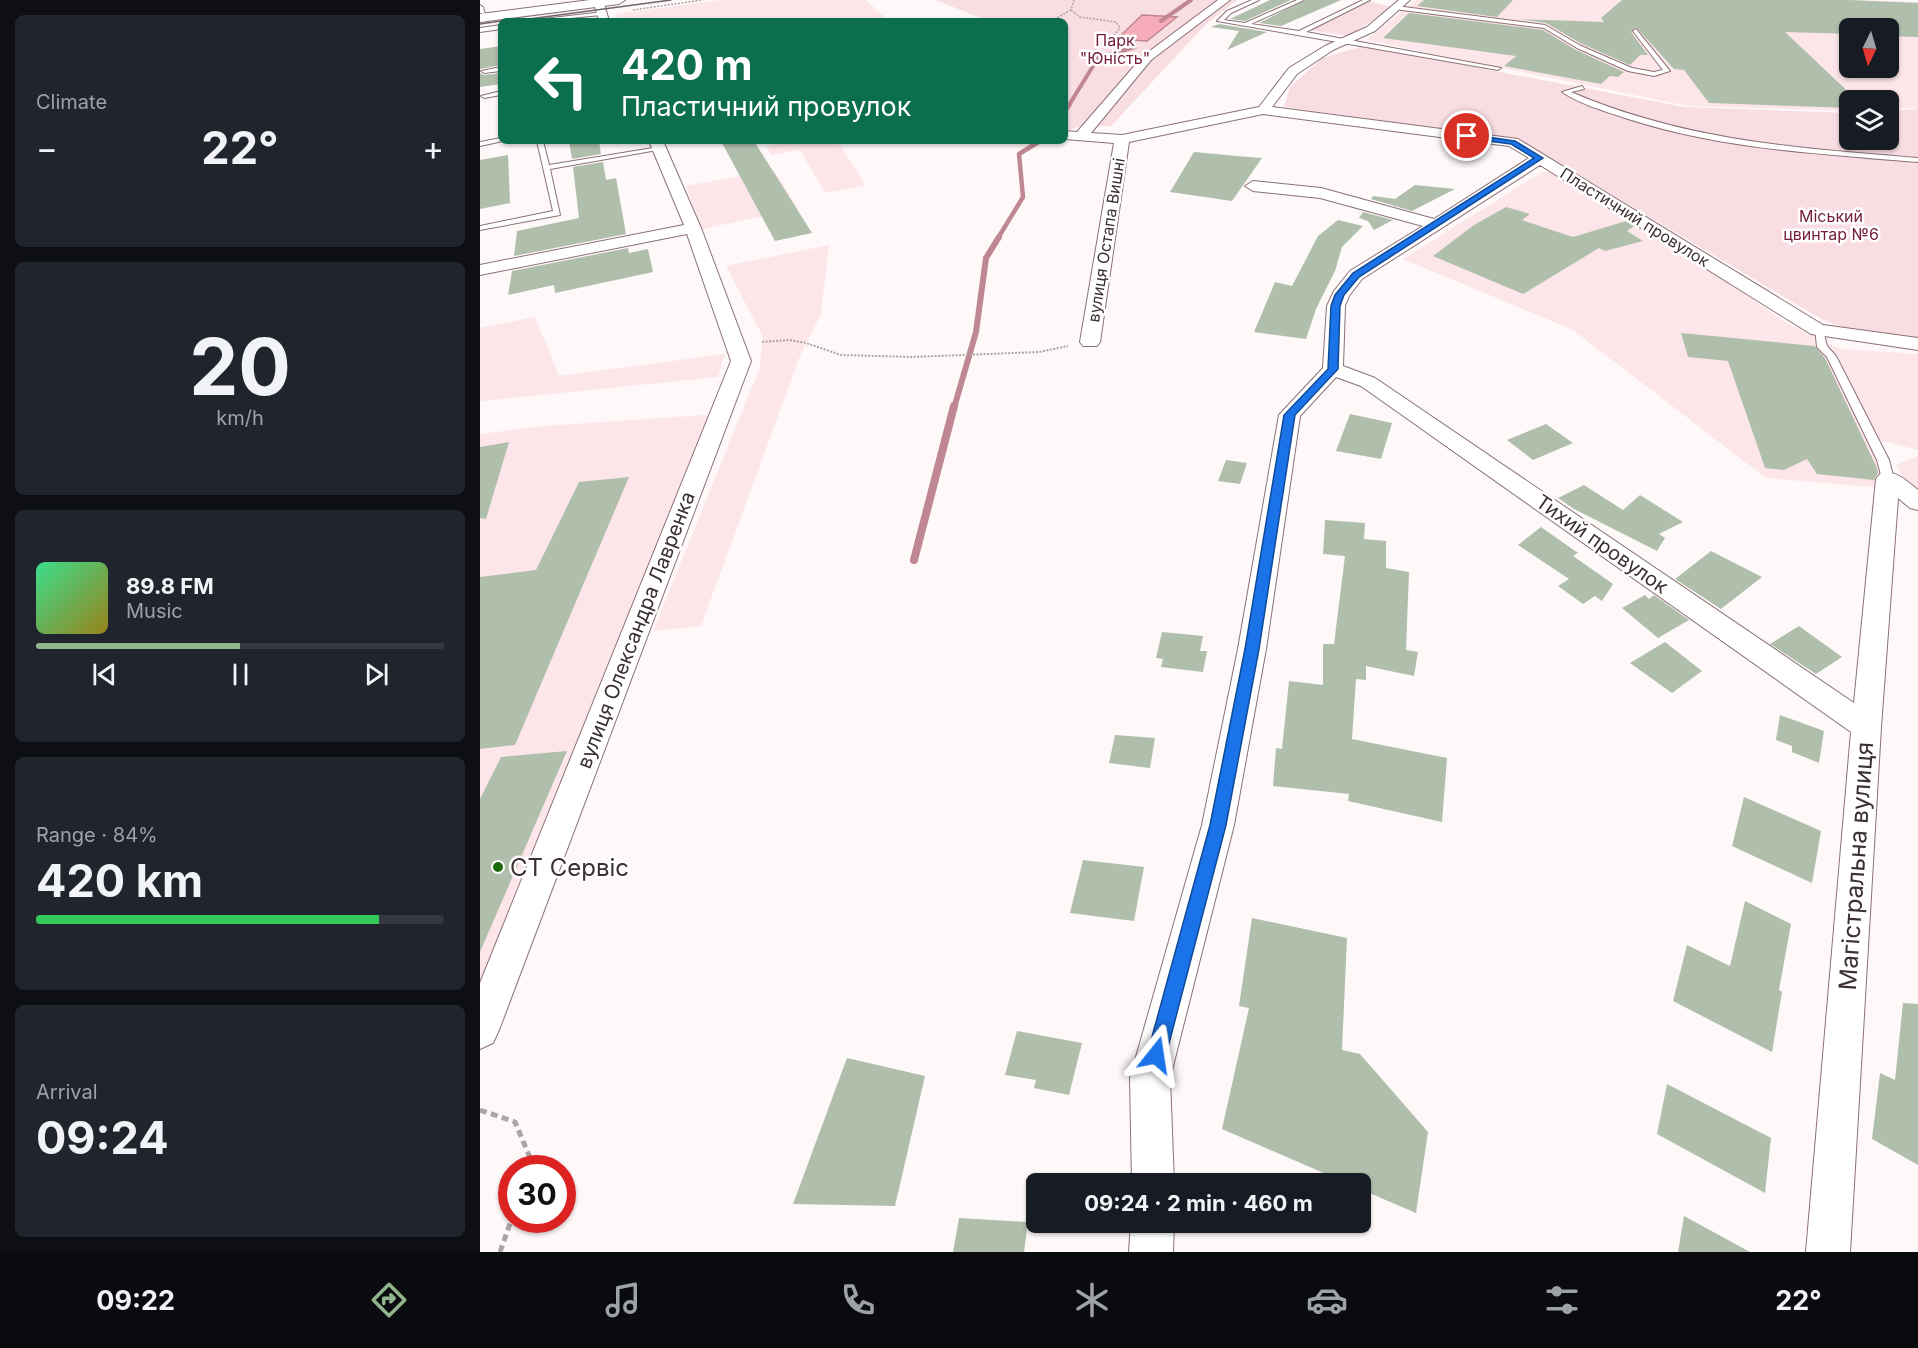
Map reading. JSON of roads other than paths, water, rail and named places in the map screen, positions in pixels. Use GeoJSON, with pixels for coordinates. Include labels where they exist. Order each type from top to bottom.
{"type":"FeatureCollection","features":[{"type":"Feature","properties":{"kind":"main road"},"geometry":{"type":"LineString","coordinates":[[481,13],[598,7],[619,0]]}},
{"type":"Feature","properties":{"kind":"street"},"geometry":{"type":"LineString","coordinates":[[1082,135],[1147,58],[1225,0]]}},
{"type":"Feature","properties":{"kind":"street"},"geometry":{"type":"LineString","coordinates":[[1263,110],[1293,71],[1329,48],[1349,41],[1371,29],[1400,4]]}},
{"type":"Feature","properties":{"kind":"street","name":"Пластичний провулок"},"geometry":{"type":"LineString","coordinates":[[1068,135],[1122,139],[1263,110],[1513,142],[1818,330]]}},
{"type":"Feature","properties":{"kind":"street","name":"вулиця Остапа Вишні"},"geometry":{"type":"LineString","coordinates":[[1090,342],[1122,139]]}},
{"type":"Feature","properties":{"kind":"street","name":"вулиця Олександра Лавренка"},"geometry":{"type":"LineString","coordinates":[[480,1030],[741,361],[693,228],[657,145]]}},
{"type":"Feature","properties":{"kind":"street"},"geometry":{"type":"LineString","coordinates":[[1153,1173],[1150,1078],[1218,825],[1252,649],[1290,415],[1333,369],[1336,306],[1340,295],[1356,275],[1540,158]]}},
{"type":"Feature","properties":{"kind":"street"},"geometry":{"type":"LineString","coordinates":[[1253,186],[1321,193],[1435,224]]}},
{"type":"Feature","properties":{"kind":"street"},"geometry":{"type":"LineString","coordinates":[[480,270],[693,228]]}},
{"type":"Feature","properties":{"kind":"street"},"geometry":{"type":"LineString","coordinates":[[1818,330],[1918,344]]}},
{"type":"Feature","properties":{"kind":"street","name":"Тихий провулок"},"geometry":{"type":"LineString","coordinates":[[1333,369],[1368,382],[1866,727]]}},
{"type":"Feature","properties":{"kind":"street"},"geometry":{"type":"LineString","coordinates":[[1888,479],[1918,502]]}},
{"type":"Feature","properties":{"kind":"street","name":"Магістральна вулиця"},"geometry":{"type":"LineString","coordinates":[[1828,1252],[1866,727],[1888,479]]}},
{"type":"Feature","properties":{"kind":"lane"},"geometry":{"type":"LineString","coordinates":[[1256,0],[1229,12],[1220,21],[1498,68]]}},
{"type":"Feature","properties":{"kind":"lane"},"geometry":{"type":"LineString","coordinates":[[1245,25],[1301,0]]}},
{"type":"Feature","properties":{"kind":"lane"},"geometry":{"type":"LineString","coordinates":[[1300,33],[1367,0]]}},
{"type":"Feature","properties":{"kind":"lane"},"geometry":{"type":"LineString","coordinates":[[1400,4],[1545,27],[1579,47],[1630,70],[1654,74],[1667,71],[1636,31]]}},
{"type":"Feature","properties":{"kind":"lane"},"geometry":{"type":"LineString","coordinates":[[555,18],[598,7]]}},
{"type":"Feature","properties":{"kind":"lane"},"geometry":{"type":"LineString","coordinates":[[480,30],[498,27]]}},
{"type":"Feature","properties":{"kind":"lane"},"geometry":{"type":"LineString","coordinates":[[484,71],[498,69]]}},
{"type":"Feature","properties":{"kind":"lane"},"geometry":{"type":"LineString","coordinates":[[1582,88],[1565,92],[1588,103],[1655,125],[1722,139],[1918,160]]}},
{"type":"Feature","properties":{"kind":"lane"},"geometry":{"type":"LineString","coordinates":[[484,96],[498,94]]}},
{"type":"Feature","properties":{"kind":"lane"},"geometry":{"type":"LineString","coordinates":[[480,144],[498,141]]}},
{"type":"Feature","properties":{"kind":"lane"},"geometry":{"type":"LineString","coordinates":[[480,228],[557,213],[541,144]]}},
{"type":"Feature","properties":{"kind":"lane"},"geometry":{"type":"LineString","coordinates":[[546,168],[657,145]]}},
{"type":"Feature","properties":{"kind":"lane"},"geometry":{"type":"LineString","coordinates":[[1818,330],[1822,347],[1830,356],[1883,460],[1888,479]]}},
{"type":"Feature","properties":{"kind":"waterway"},"geometry":{"type":"LineString","coordinates":[[1161,21],[1191,0]]}},
{"type":"Feature","properties":{"kind":"waterway"},"geometry":{"type":"LineString","coordinates":[[1069,105],[1098,58],[1135,47]]}},
{"type":"Feature","properties":{"kind":"waterway"},"geometry":{"type":"LineString","coordinates":[[998,238],[1023,197],[1019,154],[1035,144]]}},
{"type":"Feature","properties":{"kind":"waterway"},"geometry":{"type":"LineString","coordinates":[[954,408],[976,332],[986,258],[999,237]]}},
{"type":"Feature","properties":{"kind":"waterway"},"geometry":{"type":"LineString","coordinates":[[914,560],[954,406]]}},
{"type":"Feature","properties":{"kind":"tram line"},"geometry":{"type":"LineString","coordinates":[[536,18],[671,0]]}},
{"type":"Feature","properties":{"kind":"tram line"},"geometry":{"type":"LineString","coordinates":[[480,24],[498,21]]}},
{"type":"Feature","properties":{"kind":"place","name":"СТ Сервіс"},"geometry":{"type":"Point","coordinates":[498,867]}},
{"type":"Feature","properties":{"kind":"park label","name":"Парк \"Юність\""},"geometry":{"type":"Point","coordinates":[1115,49]}},
{"type":"Feature","properties":{"kind":"park label","name":"Міський цвинтар №6"},"geometry":{"type":"Point","coordinates":[1831,225]}}]}
